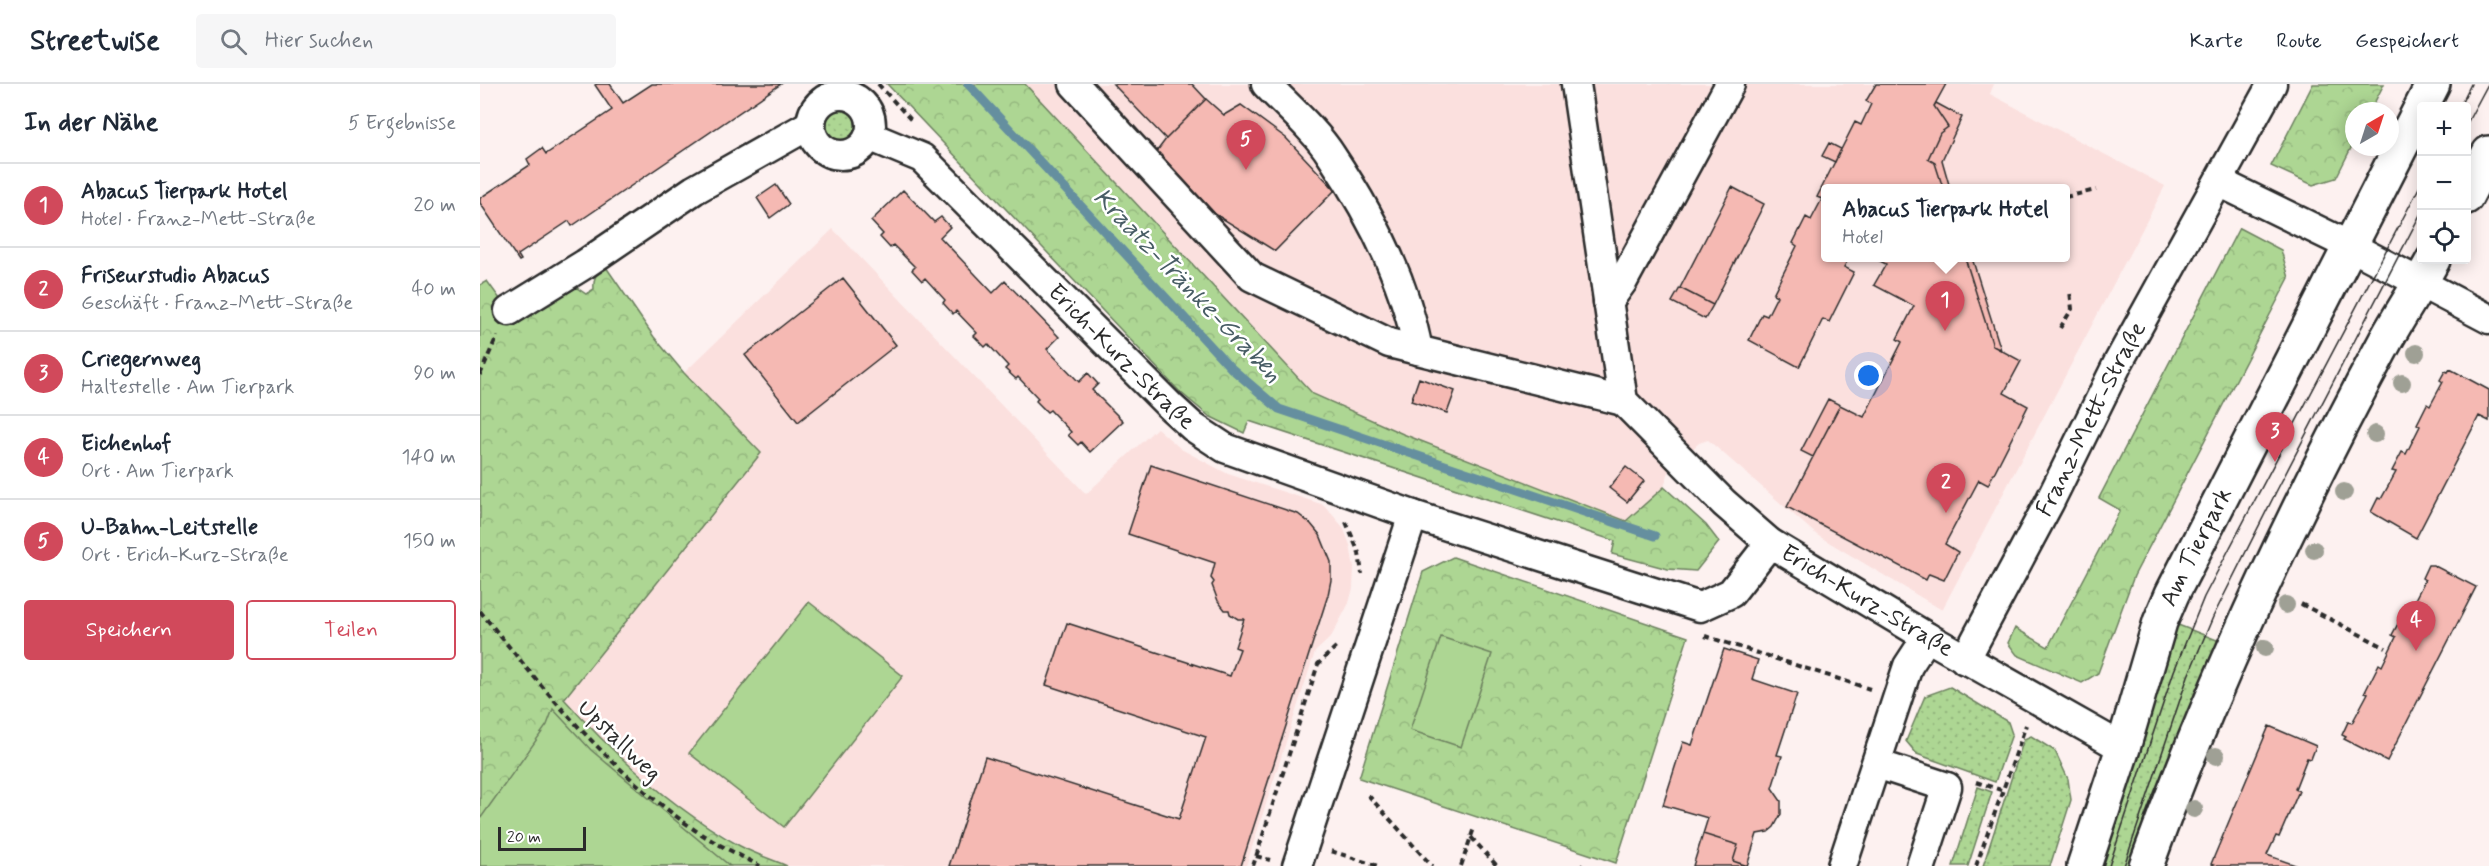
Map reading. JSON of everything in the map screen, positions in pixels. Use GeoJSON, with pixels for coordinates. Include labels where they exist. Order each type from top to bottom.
{"type":"FeatureCollection","features":[{"type":"Feature","properties":{"kind":"main road","name":"Am Tierpark"},"geometry":{"type":"LineString","coordinates":[[2084,866],[2160,622],[2172,594],[2433,84]]}},
{"type":"Feature","properties":{"kind":"main road"},"geometry":{"type":"LineString","coordinates":[[2471,187],[2489,153]]}},
{"type":"Feature","properties":{"kind":"main road"},"geometry":{"type":"LineString","coordinates":[[2146,866],[2214,691],[2262,584],[2387,338],[2427,271]]}},
{"type":"Feature","properties":{"kind":"street"},"geometry":{"type":"LineString","coordinates":[[1074,84],[1252,277],[1389,343],[1623,401],[1724,503],[1770,543]]}},
{"type":"Feature","properties":{"kind":"street"},"geometry":{"type":"LineString","coordinates":[[1266,84],[1330,153],[1368,218],[1395,272],[1413,325],[1418,350]]}},
{"type":"Feature","properties":{"kind":"street"},"geometry":{"type":"LineString","coordinates":[[1576,84],[1623,401]]}},
{"type":"Feature","properties":{"kind":"street"},"geometry":{"type":"LineString","coordinates":[[1608,302],[1623,281],[1730,84]]}},
{"type":"Feature","properties":{"kind":"street","name":"Franz-Mett-Straße"},"geometry":{"type":"LineString","coordinates":[[1965,660],[2049,503],[2118,363],[2272,84]]}},
{"type":"Feature","properties":{"kind":"street"},"geometry":{"type":"LineString","coordinates":[[842,94],[863,103],[872,125],[863,146],[853,153],[841,155],[830,153],[820,146],[813,136],[811,124],[813,113],[820,103],[830,96],[842,94]]}},
{"type":"Feature","properties":{"kind":"street"},"geometry":{"type":"LineString","coordinates":[[509,311],[585,264],[694,190],[811,124]]}},
{"type":"Feature","properties":{"kind":"street","name":"Erich-Kurz-Straße"},"geometry":{"type":"LineString","coordinates":[[869,136],[922,158],[1193,427],[1225,448],[1413,515],[1700,608],[1731,593],[1770,543],[1965,660],[2122,748]]}},
{"type":"Feature","properties":{"kind":"street"},"geometry":{"type":"LineString","coordinates":[[2219,182],[2350,246],[2427,271],[2489,319]]}},
{"type":"Feature","properties":{"kind":"street"},"geometry":{"type":"LineString","coordinates":[[1301,854],[1413,515]]}},
{"type":"Feature","properties":{"kind":"street"},"geometry":{"type":"LineString","coordinates":[[1842,866],[1908,666],[1926,637]]}},
{"type":"Feature","properties":{"kind":"street"},"geometry":{"type":"LineString","coordinates":[[1877,764],[1947,787],[1921,866]]}},
{"type":"Feature","properties":{"kind":"path"},"geometry":{"type":"LineString","coordinates":[[2070,196],[2097,190]]}},
{"type":"Feature","properties":{"kind":"path"},"geometry":{"type":"LineString","coordinates":[[2060,328],[2072,309],[2070,291]]}},
{"type":"Feature","properties":{"kind":"path"},"geometry":{"type":"LineString","coordinates":[[480,375],[509,311]]}},
{"type":"Feature","properties":{"kind":"path"},"geometry":{"type":"LineString","coordinates":[[1337,487],[1330,500],[1354,539],[1364,577]]}},
{"type":"Feature","properties":{"kind":"path"},"geometry":{"type":"LineString","coordinates":[[2301,604],[2386,648]]}},
{"type":"Feature","properties":{"kind":"path","name":"Upstallweg"},"geometry":{"type":"LineString","coordinates":[[480,611],[552,700],[633,783],[690,827],[760,866]]}},
{"type":"Feature","properties":{"kind":"path"},"geometry":{"type":"LineString","coordinates":[[1705,636],[1898,698]]}},
{"type":"Feature","properties":{"kind":"path"},"geometry":{"type":"LineString","coordinates":[[1253,866],[1318,664],[1342,641]]}},
{"type":"Feature","properties":{"kind":"path"},"geometry":{"type":"LineString","coordinates":[[1976,866],[2035,699]]}},
{"type":"Feature","properties":{"kind":"path"},"geometry":{"type":"LineString","coordinates":[[1368,795],[1432,866]]}},
{"type":"Feature","properties":{"kind":"path"},"geometry":{"type":"LineString","coordinates":[[1461,866],[1474,828]]}},
{"type":"Feature","properties":{"kind":"path"},"geometry":{"type":"LineString","coordinates":[[1471,837],[1497,866]]}},
{"type":"Feature","properties":{"kind":"path"},"geometry":{"type":"LineString","coordinates":[[1301,854],[1378,866]]}},
{"type":"Feature","properties":{"kind":"shaded area"},"geometry":{"type":"Polygon","coordinates":[[[1025,84],[1994,84],[1990,94],[2165,186],[1942,610],[1817,535],[1708,440],[1699,443],[1669,471],[1664,487],[1627,521],[1403,434],[1313,394],[1025,84]]]}},
{"type":"Feature","properties":{"kind":"shaded area"},"geometry":{"type":"Polygon","coordinates":[[[833,229],[1086,494],[1157,428],[1181,449],[1228,474],[1324,505],[1343,527],[1350,545],[1354,567],[1353,588],[1349,603],[1331,637],[1315,652],[1246,866],[787,866],[743,847],[693,816],[652,785],[600,739],[564,699],[761,453],[684,373],[833,229]]]}},
{"type":"Feature","properties":{"kind":"green space"},"geometry":{"type":"Polygon","coordinates":[[[887,84],[1025,84],[1313,394],[1403,434],[1626,521],[1664,487],[1706,525],[1719,542],[1696,571],[1668,569],[1612,554],[1615,541],[1249,421],[1244,433],[1209,416],[1180,392],[887,84]]]}},
{"type":"Feature","properties":{"kind":"green space"},"geometry":{"type":"Polygon","coordinates":[[[2313,84],[2384,84],[2375,102],[2345,102],[2345,156],[2347,156],[2336,178],[2313,185],[2271,166],[2313,84]]]}},
{"type":"Feature","properties":{"kind":"green space"},"geometry":{"type":"Polygon","coordinates":[[[841,107],[854,112],[859,125],[854,138],[841,143],[828,138],[823,125],[828,112],[841,107]]]}},
{"type":"Feature","properties":{"kind":"green space"},"geometry":{"type":"Polygon","coordinates":[[[2239,228],[2281,250],[2289,278],[2134,576],[2098,673],[2082,683],[2017,655],[2008,643],[2015,628],[2048,647],[2120,510],[2099,498],[2239,228]]]}},
{"type":"Feature","properties":{"kind":"green space"},"geometry":{"type":"Polygon","coordinates":[[[606,267],[654,337],[684,373],[761,453],[564,699],[624,761],[668,798],[740,846],[787,866],[480,866],[480,285],[487,281],[513,317],[571,284],[586,294],[594,289],[596,276],[606,267]]]}},
{"type":"Feature","properties":{"kind":"green space"},"geometry":{"type":"Polygon","coordinates":[[[1453,557],[1688,637],[1616,863],[1359,778],[1423,572],[1453,557]]]}},
{"type":"Feature","properties":{"kind":"green space"},"geometry":{"type":"Polygon","coordinates":[[[809,602],[903,676],[784,827],[689,753],[809,602]]]}},
{"type":"Feature","properties":{"kind":"green space"},"geometry":{"type":"Polygon","coordinates":[[[2173,623],[2222,642],[2134,866],[2097,866],[2173,623]]]}},
{"type":"Feature","properties":{"kind":"green space"},"geometry":{"type":"Polygon","coordinates":[[[1441,637],[1492,654],[1461,747],[1410,730],[1441,637]]]}},
{"type":"Feature","properties":{"kind":"green space"},"geometry":{"type":"Polygon","coordinates":[[[1950,687],[2008,722],[2012,734],[1995,782],[1917,754],[1906,741],[1925,696],[1950,687]]]}},
{"type":"Feature","properties":{"kind":"green space"},"geometry":{"type":"Polygon","coordinates":[[[553,709],[591,750],[730,866],[480,866],[480,819],[547,725],[553,709]]]}},
{"type":"Feature","properties":{"kind":"green space"},"geometry":{"type":"Polygon","coordinates":[[[2031,736],[2055,751],[2068,779],[2071,800],[2050,866],[1983,866],[2024,739],[2031,736]]]}},
{"type":"Feature","properties":{"kind":"green space"},"geometry":{"type":"Polygon","coordinates":[[[1978,787],[1992,792],[1968,866],[1953,866],[1978,787]]]}},
{"type":"Feature","properties":{"kind":"building"},"geometry":{"type":"Polygon","coordinates":[[[610,84],[623,103],[652,84],[781,84],[572,226],[569,221],[518,255],[521,260],[519,261],[480,203],[480,198],[530,165],[527,159],[542,148],[546,154],[612,110],[595,85],[610,84]]]}},
{"type":"Feature","properties":{"kind":"building"},"geometry":{"type":"Polygon","coordinates":[[[1113,84],[1192,84],[1206,99],[1166,139],[1113,84]]]}},
{"type":"Feature","properties":{"kind":"building"},"geometry":{"type":"Polygon","coordinates":[[[1876,84],[1946,84],[1934,106],[1948,127],[1940,133],[1928,159],[1935,163],[1942,184],[1824,184],[1855,122],[1861,125],[1871,104],[1866,101],[1876,84]]]}},
{"type":"Feature","properties":{"kind":"building"},"geometry":{"type":"Polygon","coordinates":[[[1206,99],[1224,115],[1241,105],[1286,138],[1335,190],[1275,251],[1215,214],[1157,151],[1206,99]]]}},
{"type":"Feature","properties":{"kind":"building"},"geometry":{"type":"Polygon","coordinates":[[[1936,103],[1962,117],[1942,160],[1949,184],[1942,184],[1935,163],[1928,159],[1940,133],[1948,127],[1934,106],[1936,103]]]}},
{"type":"Feature","properties":{"kind":"building"},"geometry":{"type":"Polygon","coordinates":[[[1829,143],[1841,149],[1835,162],[1822,156],[1829,143]]]}},
{"type":"Feature","properties":{"kind":"building"},"geometry":{"type":"Polygon","coordinates":[[[776,185],[789,204],[770,218],[757,198],[776,185]]]}},
{"type":"Feature","properties":{"kind":"building"},"geometry":{"type":"Polygon","coordinates":[[[1732,187],[1764,204],[1713,305],[1680,288],[1732,187]]]}},
{"type":"Feature","properties":{"kind":"building"},"geometry":{"type":"Polygon","coordinates":[[[903,190],[934,222],[941,217],[950,227],[940,237],[993,293],[1005,281],[1059,337],[1047,349],[1079,382],[1088,373],[1098,384],[1092,390],[1123,421],[1090,452],[1081,442],[1078,445],[1068,435],[1071,432],[1050,410],[1047,412],[1036,401],[1038,398],[1018,377],[1016,379],[1005,369],[1008,366],[988,344],[985,347],[974,336],[977,333],[956,311],[953,314],[943,303],[945,300],[925,278],[922,281],[912,270],[915,267],[893,245],[890,248],[880,237],[883,234],[871,221],[903,190]]]}},
{"type":"Feature","properties":{"kind":"building"},"geometry":{"type":"Polygon","coordinates":[[[1821,201],[1821,262],[1847,262],[1844,267],[1854,272],[1829,322],[1823,319],[1799,367],[1749,340],[1762,314],[1767,316],[1777,296],[1773,294],[1797,246],[1793,243],[1806,217],[1811,220],[1821,201]]]}},
{"type":"Feature","properties":{"kind":"building"},"geometry":{"type":"Polygon","coordinates":[[[1882,262],[1966,262],[1993,346],[2021,361],[2004,393],[2028,406],[1988,485],[1979,480],[1945,544],[1958,552],[1944,580],[1929,574],[1926,580],[1787,507],[1840,405],[1864,417],[1902,342],[1897,339],[1914,306],[1874,285],[1886,264],[1882,262]]]}},
{"type":"Feature","properties":{"kind":"building"},"geometry":{"type":"Polygon","coordinates":[[[1966,262],[1973,262],[2001,350],[1993,346],[1966,262]]]}},
{"type":"Feature","properties":{"kind":"building"},"geometry":{"type":"Polygon","coordinates":[[[843,278],[896,345],[798,422],[745,355],[843,278]]]}},
{"type":"Feature","properties":{"kind":"building"},"geometry":{"type":"Polygon","coordinates":[[[1680,288],[1713,305],[1705,319],[1672,302],[1680,288]]]}},
{"type":"Feature","properties":{"kind":"building"},"geometry":{"type":"Polygon","coordinates":[[[2450,369],[2489,390],[2489,421],[2479,416],[2416,538],[2371,512],[2396,472],[2392,471],[2402,452],[2406,454],[2420,426],[2417,424],[2427,404],[2430,406],[2443,382],[2440,380],[2445,371],[2448,372],[2450,369]]]}},
{"type":"Feature","properties":{"kind":"building"},"geometry":{"type":"Polygon","coordinates":[[[1419,378],[1455,391],[1447,413],[1411,401],[1419,378]]]}},
{"type":"Feature","properties":{"kind":"building"},"geometry":{"type":"Polygon","coordinates":[[[1828,399],[1840,405],[1813,457],[1801,451],[1828,399]]]}},
{"type":"Feature","properties":{"kind":"building"},"geometry":{"type":"Polygon","coordinates":[[[1151,465],[1298,514],[1320,535],[1331,562],[1328,595],[1241,866],[949,866],[985,757],[1179,819],[1206,737],[1046,685],[1067,623],[1230,676],[1240,649],[1235,647],[1244,619],[1238,619],[1230,614],[1229,610],[1225,610],[1218,601],[1211,578],[1215,563],[1128,534],[1151,465]]]}},
{"type":"Feature","properties":{"kind":"building"},"geometry":{"type":"Polygon","coordinates":[[[1626,467],[1644,481],[1627,502],[1609,488],[1626,467]]]}},
{"type":"Feature","properties":{"kind":"building"},"geometry":{"type":"Polygon","coordinates":[[[2428,565],[2433,565],[2476,587],[2387,761],[2344,739],[2346,737],[2342,735],[2348,722],[2352,723],[2368,693],[2365,692],[2379,664],[2382,666],[2396,637],[2392,635],[2407,607],[2410,609],[2425,580],[2422,578],[2428,565]]]}},
{"type":"Feature","properties":{"kind":"building"},"geometry":{"type":"Polygon","coordinates":[[[1724,649],[1758,660],[1752,679],[1797,694],[1777,755],[1782,756],[1772,788],[1781,801],[1781,814],[1774,827],[1768,832],[1757,834],[1747,866],[1733,861],[1738,845],[1703,834],[1708,818],[1663,805],[1683,742],[1692,745],[1724,649]]]}},
{"type":"Feature","properties":{"kind":"building"},"geometry":{"type":"Polygon","coordinates":[[[2269,726],[2316,746],[2311,759],[2307,758],[2295,789],[2299,791],[2279,837],[2276,836],[2267,855],[2298,866],[2216,866],[2211,864],[2269,726]]]}},
{"type":"Feature","properties":{"kind":"building"},"geometry":{"type":"Polygon","coordinates":[[[1703,834],[1738,845],[1733,861],[1748,866],[1693,866],[1703,834]]]}},
{"type":"Feature","properties":{"kind":"waterway","name":"Kraatz-Tränke-Graben"},"geometry":{"type":"LineString","coordinates":[[968,84],[1231,368],[1279,409],[1655,536]]}},
{"type":"Feature","properties":{"kind":"tram line"},"geometry":{"type":"LineString","coordinates":[[2462,102],[2471,84]]}},
{"type":"Feature","properties":{"kind":"tram line"},"geometry":{"type":"LineString","coordinates":[[2471,116],[2488,84]]}},
{"type":"Feature","properties":{"kind":"tram line"},"geometry":{"type":"LineString","coordinates":[[2109,866],[2174,671],[2204,597],[2417,192]]}},
{"type":"Feature","properties":{"kind":"tram line"},"geometry":{"type":"LineString","coordinates":[[2124,866],[2188,676],[2213,617],[2417,221]]}},
{"type":"Feature","properties":{"kind":"place","name":"U-Bahn-Leitstelle"},"geometry":{"type":"Point","coordinates":[1246,170]}},
{"type":"Feature","properties":{"kind":"place","name":"Abacus Tierpark Hotel"},"geometry":{"type":"Point","coordinates":[1945,331]}},
{"type":"Feature","properties":{"kind":"place","name":"Criegernweg"},"geometry":{"type":"Point","coordinates":[2275,462]}},
{"type":"Feature","properties":{"kind":"place","name":"Friseurstudio Abacus"},"geometry":{"type":"Point","coordinates":[1946,513]}},
{"type":"Feature","properties":{"kind":"place","name":"Eichenhof"},"geometry":{"type":"Point","coordinates":[2416,651]}}]}
